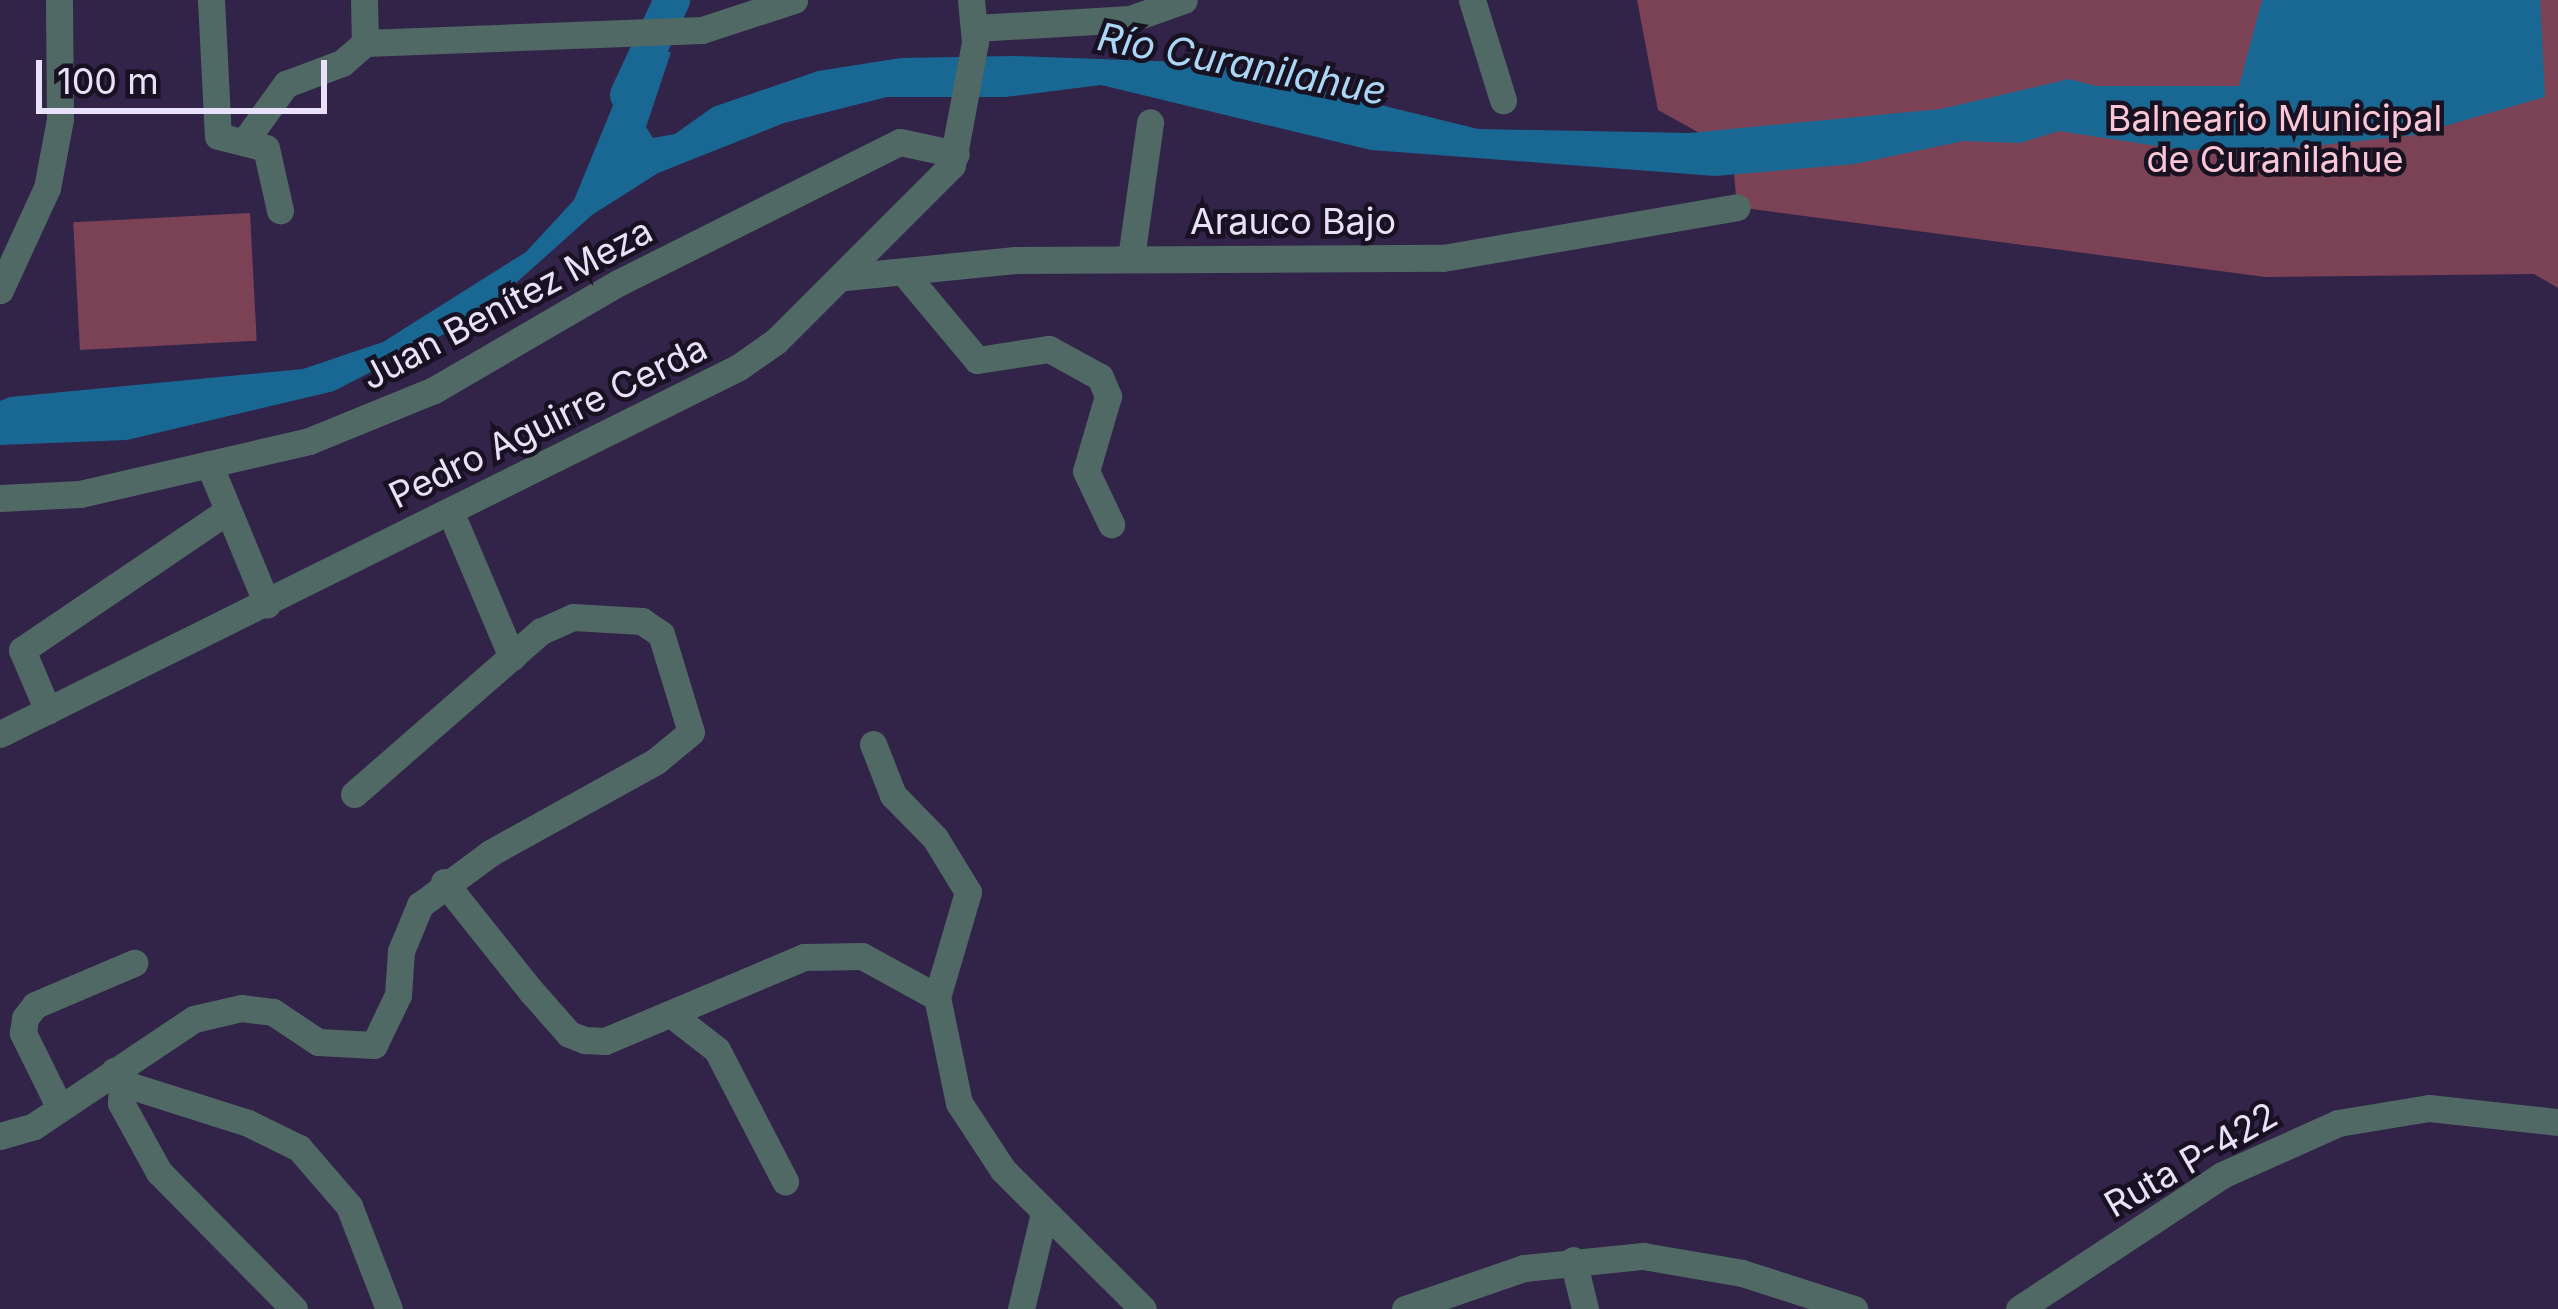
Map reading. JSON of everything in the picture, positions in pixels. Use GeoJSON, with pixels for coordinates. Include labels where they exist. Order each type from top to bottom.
{"type":"FeatureCollection","features":[{"type":"Feature","properties":{"kind":"street"},"geometry":{"type":"LineString","coordinates":[[4,274],[55,148],[58,0]]}},
{"type":"Feature","properties":{"kind":"street"},"geometry":{"type":"LineString","coordinates":[[211,0],[214,126],[226,144],[244,142],[270,156],[280,210]]}},
{"type":"Feature","properties":{"kind":"street"},"geometry":{"type":"LineString","coordinates":[[364,0],[365,43]]}},
{"type":"Feature","properties":{"kind":"street"},"geometry":{"type":"LineString","coordinates":[[244,142],[286,84],[341,63],[365,43],[686,30],[794,0]]}},
{"type":"Feature","properties":{"kind":"street"},"geometry":{"type":"LineString","coordinates":[[974,23],[1130,19],[1184,0]]}},
{"type":"Feature","properties":{"kind":"street"},"geometry":{"type":"LineString","coordinates":[[1472,0],[1503,100]]}},
{"type":"Feature","properties":{"kind":"street","name":"Pedro Aguirre Cerda"},"geometry":{"type":"LineString","coordinates":[[0,734],[739,367],[845,277],[937,187],[960,141],[974,23]]}},
{"type":"Feature","properties":{"kind":"street"},"geometry":{"type":"LineString","coordinates":[[1131,258],[1150,122]]}},
{"type":"Feature","properties":{"kind":"street","name":"Juan Benítez Meza"},"geometry":{"type":"LineString","coordinates":[[0,498],[80,494],[309,441],[434,390],[618,283],[900,142],[960,141]]}},
{"type":"Feature","properties":{"kind":"street","name":"Arauco Bajo"},"geometry":{"type":"LineString","coordinates":[[845,277],[906,275],[1015,260],[1442,258],[1737,207]]}},
{"type":"Feature","properties":{"kind":"street"},"geometry":{"type":"LineString","coordinates":[[906,275],[976,359],[1049,349],[1100,377],[1108,396],[1086,471],[1111,524]]}},
{"type":"Feature","properties":{"kind":"street"},"geometry":{"type":"LineString","coordinates":[[209,464],[267,604]]}},
{"type":"Feature","properties":{"kind":"street"},"geometry":{"type":"LineString","coordinates":[[450,511],[512,657]]}},
{"type":"Feature","properties":{"kind":"street"},"geometry":{"type":"LineString","coordinates":[[48,711],[11,650],[226,512]]}},
{"type":"Feature","properties":{"kind":"street"},"geometry":{"type":"LineString","coordinates":[[0,1136],[118,1077],[194,1019],[241,1008],[273,1012],[319,1042],[374,1045],[398,995],[410,927],[444,882],[656,761],[691,732],[661,634],[642,621],[573,617],[534,634],[355,794]]}},
{"type":"Feature","properties":{"kind":"street"},"geometry":{"type":"LineString","coordinates":[[873,744],[893,796],[935,838],[968,892],[937,997],[958,1103],[1044,1213],[1143,1309]]}},
{"type":"Feature","properties":{"kind":"street"},"geometry":{"type":"LineString","coordinates":[[444,882],[569,1034],[605,1041],[671,1014],[737,979],[804,957],[862,956],[937,997]]}},
{"type":"Feature","properties":{"kind":"street"},"geometry":{"type":"LineString","coordinates":[[60,1108],[23,1033],[25,1018],[35,1005],[134,963]]}},
{"type":"Feature","properties":{"kind":"street"},"geometry":{"type":"LineString","coordinates":[[671,1014],[717,1050],[772,1144],[785,1181]]}},
{"type":"Feature","properties":{"kind":"street"},"geometry":{"type":"LineString","coordinates":[[118,1077],[121,1103],[159,1172],[294,1309]]}},
{"type":"Feature","properties":{"kind":"street"},"geometry":{"type":"LineString","coordinates":[[118,1077],[248,1123],[299,1148],[349,1207],[389,1309]]}},
{"type":"Feature","properties":{"kind":"street","name":"Ruta P-422"},"geometry":{"type":"LineString","coordinates":[[2019,1309],[2222,1175],[2338,1123],[2429,1108],[2558,1122]]}},
{"type":"Feature","properties":{"kind":"street"},"geometry":{"type":"LineString","coordinates":[[1021,1309],[1044,1213]]}},
{"type":"Feature","properties":{"kind":"street"},"geometry":{"type":"LineString","coordinates":[[1405,1309],[1525,1268],[1573,1260],[1690,1260],[1854,1309]]}},
{"type":"Feature","properties":{"kind":"street"},"geometry":{"type":"LineString","coordinates":[[1573,1260],[1585,1309]]}},
{"type":"Feature","properties":{"kind":"green space","name":"Balneario Municipal de Curanilahue"},"geometry":{"type":"Polygon","coordinates":[[[1637,0],[2558,0],[2558,288],[2534,274],[2265,277],[1737,207],[1732,151],[1658,110],[1637,0]]]}},
{"type":"Feature","properties":{"kind":"green space"},"geometry":{"type":"Polygon","coordinates":[[[250,213],[257,341],[80,350],[73,222],[250,213]]]}},
{"type":"Feature","properties":{"kind":"water"},"geometry":{"type":"Polygon","coordinates":[[[2262,0],[2540,0],[2545,97],[2414,135],[2304,147],[2183,150],[2059,131],[2020,143],[1963,141],[1855,164],[1715,176],[1371,150],[1101,85],[1005,97],[887,97],[784,123],[658,173],[592,215],[479,316],[334,391],[127,440],[0,445],[0,401],[10,397],[303,369],[383,342],[526,252],[574,200],[635,52],[671,52],[646,127],[653,138],[675,134],[713,107],[818,71],[901,58],[1014,56],[1210,63],[1478,129],[1689,133],[1941,109],[2069,79],[2096,86],[2239,86],[2262,0]]]}},
{"type":"Feature","properties":{"kind":"waterway"},"geometry":{"type":"LineString","coordinates":[[628,95],[672,0]]}},
{"type":"Feature","properties":{"kind":"water label","name":"Río Curanilahue"},"geometry":{"type":"Point","coordinates":[1242,64]}}]}
